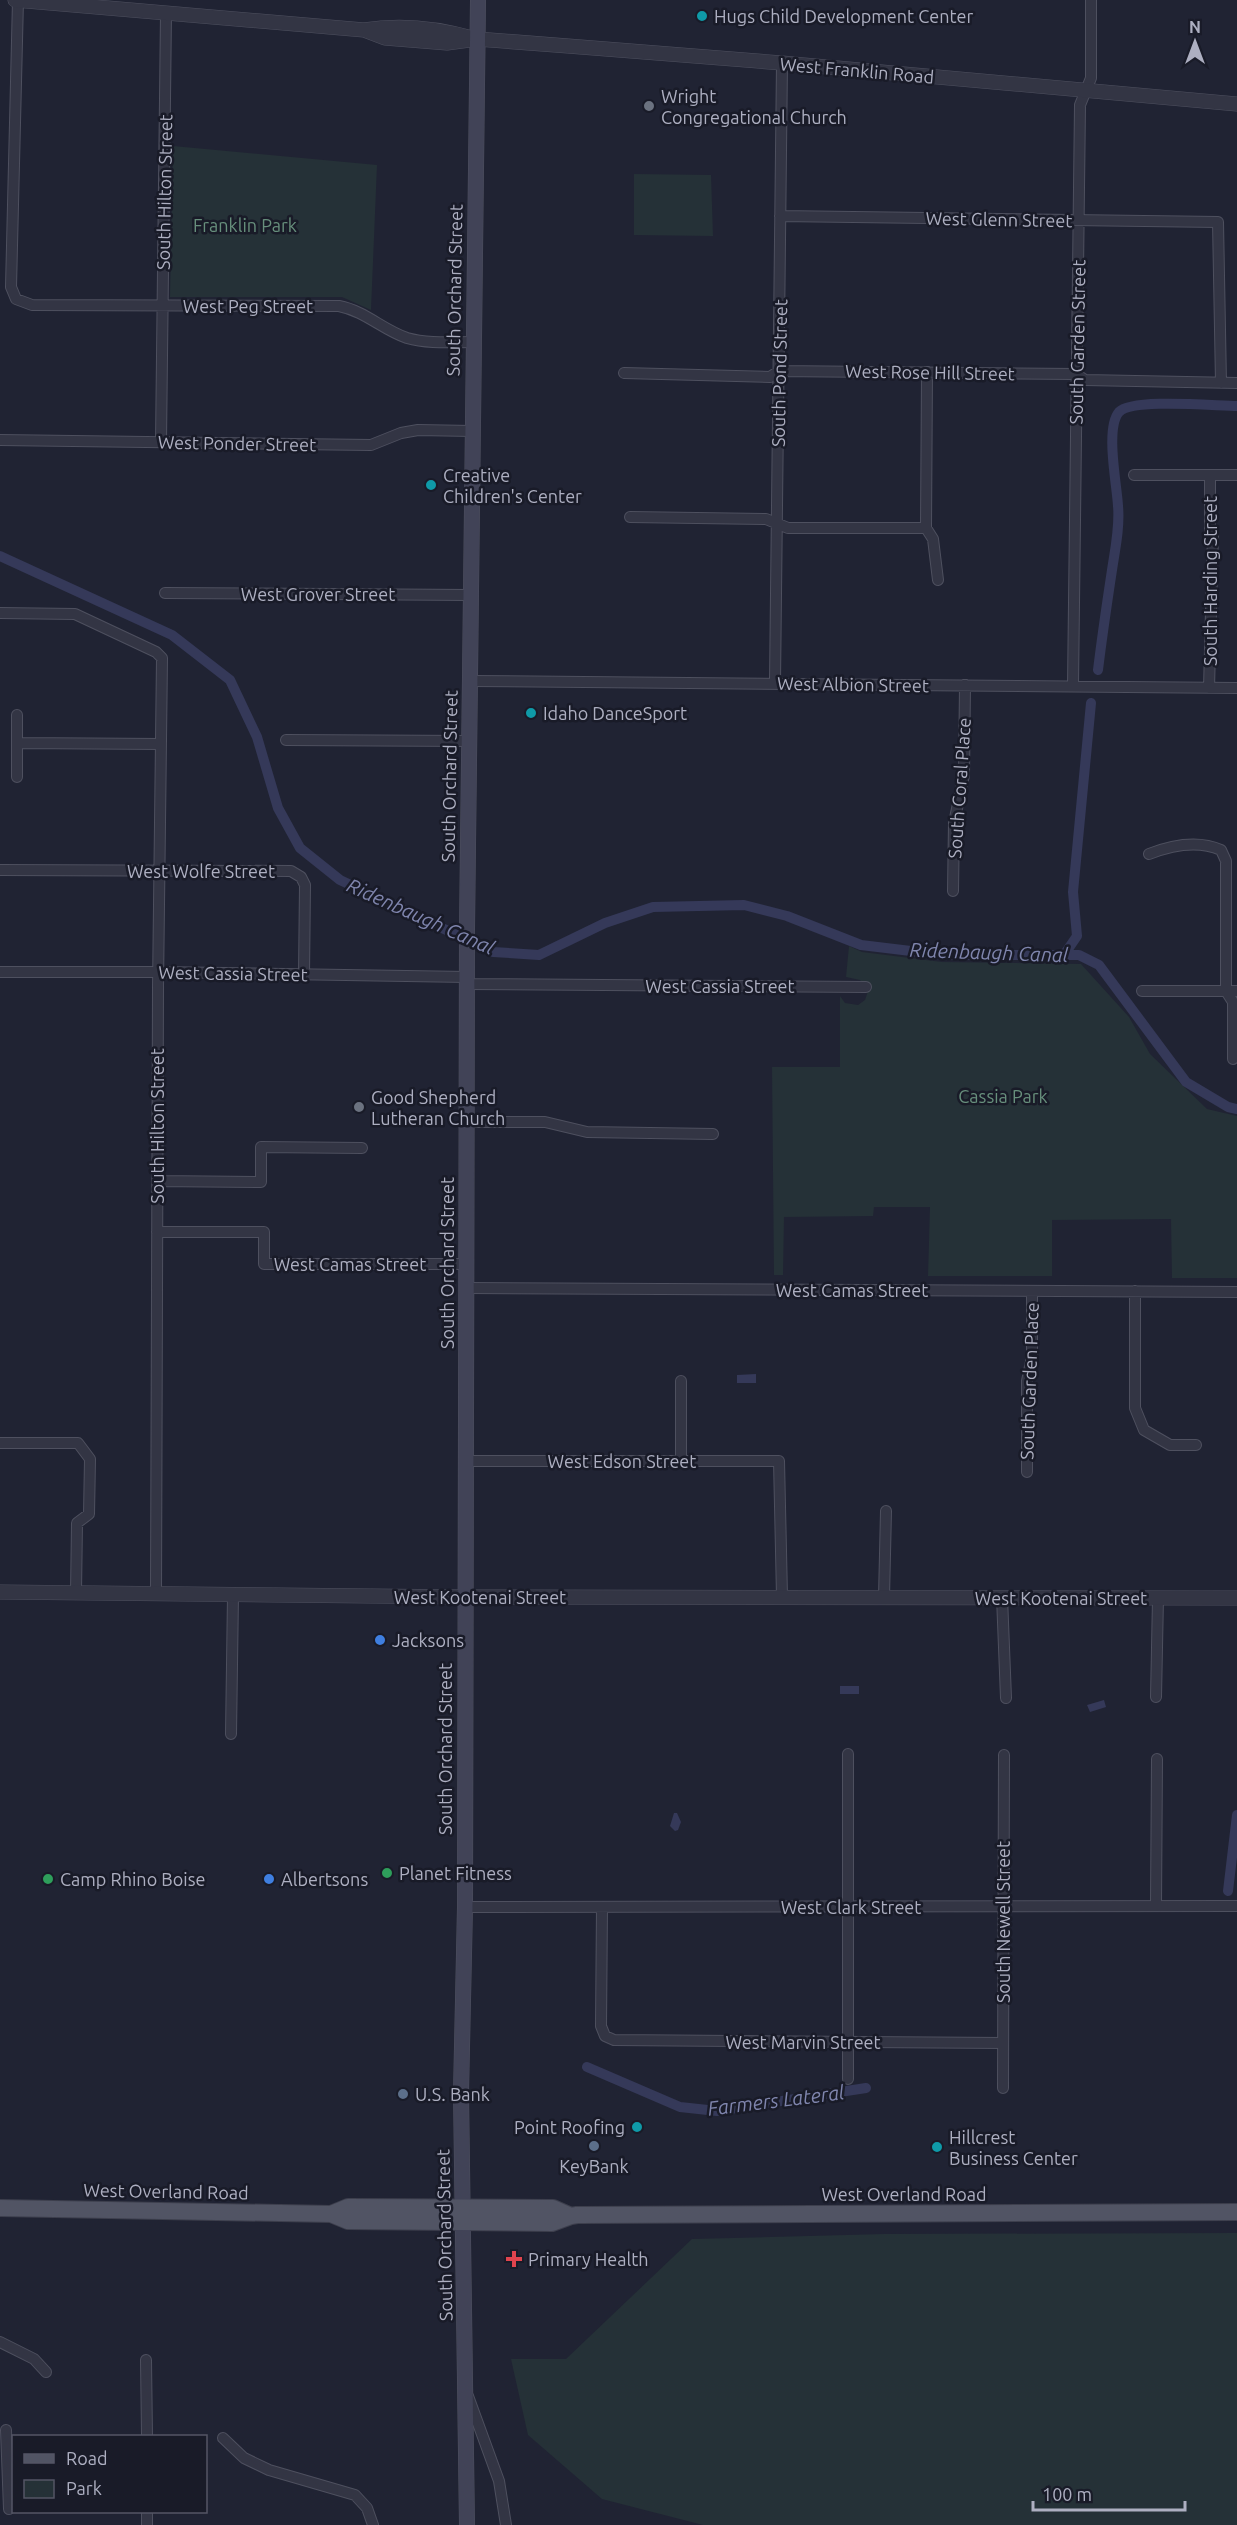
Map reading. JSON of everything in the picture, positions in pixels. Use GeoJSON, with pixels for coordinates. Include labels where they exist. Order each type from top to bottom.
{"type":"FeatureCollection","features":[{"type":"Feature","properties":{"kind":"main road","name":"South Orchard Street"},"geometry":{"type":"LineString","coordinates":[[467,2525],[467,2392],[461,2093],[465,1907],[469,681],[478,0]]}},
{"type":"Feature","properties":{"kind":"main road","name":"West Overland Road"},"geometry":{"type":"LineString","coordinates":[[0,2208],[332,2214],[348,2207],[462,2215],[553,2208],[571,2216],[1237,2212]]}},
{"type":"Feature","properties":{"kind":"street","name":"West Franklin Road"},"geometry":{"type":"LineString","coordinates":[[16,0],[364,30],[386,26],[445,30],[477,39],[782,63],[1237,104]]}},
{"type":"Feature","properties":{"kind":"street","name":"West Peg Street"},"geometry":{"type":"LineString","coordinates":[[16,0],[11,287],[16,299],[32,305],[339,306],[357,311],[406,337],[426,342],[473,342]]}},
{"type":"Feature","properties":{"kind":"street","name":"South Garden Street"},"geometry":{"type":"LineString","coordinates":[[1073,686],[1080,105],[1091,78],[1091,0]]}},
{"type":"Feature","properties":{"kind":"street","name":"South Hilton Street"},"geometry":{"type":"LineString","coordinates":[[161,442],[166,13]]}},
{"type":"Feature","properties":{"kind":"street","name":"South Pond Street"},"geometry":{"type":"LineString","coordinates":[[775,683],[782,63]]}},
{"type":"Feature","properties":{"kind":"street","name":"West Glenn Street"},"geometry":{"type":"LineString","coordinates":[[780,216],[1218,222],[1221,384]]}},
{"type":"Feature","properties":{"kind":"street","name":"West Rose Hill Street"},"geometry":{"type":"LineString","coordinates":[[624,373],[770,377],[779,371],[1076,374],[1085,380],[1237,383]]}},
{"type":"Feature","properties":{"kind":"street"},"geometry":{"type":"LineString","coordinates":[[927,372],[926,528],[933,539],[938,580]]}},
{"type":"Feature","properties":{"kind":"street","name":"West Ponder Street"},"geometry":{"type":"LineString","coordinates":[[0,440],[370,445],[401,433],[418,430],[472,431]]}},
{"type":"Feature","properties":{"kind":"street"},"geometry":{"type":"LineString","coordinates":[[1134,475],[1237,475]]}},
{"type":"Feature","properties":{"kind":"street","name":"South Harding Street"},"geometry":{"type":"LineString","coordinates":[[1209,687],[1213,534],[1210,530],[1210,475]]}},
{"type":"Feature","properties":{"kind":"street"},"geometry":{"type":"LineString","coordinates":[[630,517],[766,519],[788,528],[926,528]]}},
{"type":"Feature","properties":{"kind":"street","name":"West Grover Street"},"geometry":{"type":"LineString","coordinates":[[165,593],[470,595]]}},
{"type":"Feature","properties":{"kind":"street","name":"South Hilton Street"},"geometry":{"type":"LineString","coordinates":[[0,613],[75,614],[156,652],[162,658],[156,1594]]}},
{"type":"Feature","properties":{"kind":"street","name":"West Albion Street"},"geometry":{"type":"LineString","coordinates":[[469,681],[1237,688]]}},
{"type":"Feature","properties":{"kind":"street","name":"South Coral Place"},"geometry":{"type":"LineString","coordinates":[[953,891],[954,823],[964,775],[965,685]]}},
{"type":"Feature","properties":{"kind":"street"},"geometry":{"type":"LineString","coordinates":[[16,777],[17,715]]}},
{"type":"Feature","properties":{"kind":"street"},"geometry":{"type":"LineString","coordinates":[[286,740],[469,741]]}},
{"type":"Feature","properties":{"kind":"street"},"geometry":{"type":"LineString","coordinates":[[17,743],[161,744]]}},
{"type":"Feature","properties":{"kind":"street"},"geometry":{"type":"LineString","coordinates":[[1149,854],[1172,845],[1210,845],[1221,850],[1226,861],[1233,1002],[1233,1059]]}},
{"type":"Feature","properties":{"kind":"street","name":"West Wolfe Street"},"geometry":{"type":"LineString","coordinates":[[0,870],[291,871],[301,877],[305,885],[304,974]]}},
{"type":"Feature","properties":{"kind":"street","name":"West Cassia Street"},"geometry":{"type":"LineString","coordinates":[[0,972],[304,974],[467,980],[866,987]]}},
{"type":"Feature","properties":{"kind":"street"},"geometry":{"type":"LineString","coordinates":[[1142,991],[1231,991]]}},
{"type":"Feature","properties":{"kind":"street"},"geometry":{"type":"LineString","coordinates":[[467,1122],[545,1122],[587,1132],[713,1134]]}},
{"type":"Feature","properties":{"kind":"street"},"geometry":{"type":"LineString","coordinates":[[157,1181],[261,1182],[261,1147],[362,1148]]}},
{"type":"Feature","properties":{"kind":"street","name":"West Camas Street"},"geometry":{"type":"LineString","coordinates":[[157,1232],[264,1232],[264,1264],[467,1264]]}},
{"type":"Feature","properties":{"kind":"street","name":"West Camas Street"},"geometry":{"type":"LineString","coordinates":[[467,1288],[1237,1292]]}},
{"type":"Feature","properties":{"kind":"street","name":"South Garden Place"},"geometry":{"type":"LineString","coordinates":[[1027,1472],[1027,1380],[1032,1357],[1032,1291]]}},
{"type":"Feature","properties":{"kind":"street"},"geometry":{"type":"LineString","coordinates":[[1135,1291],[1135,1408],[1144,1430],[1170,1445],[1196,1445]]}},
{"type":"Feature","properties":{"kind":"street"},"geometry":{"type":"LineString","coordinates":[[681,1381],[681,1461]]}},
{"type":"Feature","properties":{"kind":"street"},"geometry":{"type":"LineString","coordinates":[[0,1443],[78,1443],[90,1459],[89,1514],[77,1523],[76,1593]]}},
{"type":"Feature","properties":{"kind":"street","name":"West Edson Street"},"geometry":{"type":"LineString","coordinates":[[465,1461],[779,1461],[782,1596]]}},
{"type":"Feature","properties":{"kind":"street"},"geometry":{"type":"LineString","coordinates":[[884,1597],[886,1511]]}},
{"type":"Feature","properties":{"kind":"street","name":"West Kootenai Street"},"geometry":{"type":"LineString","coordinates":[[0,1592],[465,1597],[1237,1598]]}},
{"type":"Feature","properties":{"kind":"street"},"geometry":{"type":"LineString","coordinates":[[231,1734],[233,1595]]}},
{"type":"Feature","properties":{"kind":"street"},"geometry":{"type":"LineString","coordinates":[[1002,1598],[1006,1698]]}},
{"type":"Feature","properties":{"kind":"street"},"geometry":{"type":"LineString","coordinates":[[1156,1697],[1158,1598]]}},
{"type":"Feature","properties":{"kind":"street"},"geometry":{"type":"LineString","coordinates":[[848,1754],[848,2079]]}},
{"type":"Feature","properties":{"kind":"street","name":"South Newell Street"},"geometry":{"type":"LineString","coordinates":[[1003,2088],[1004,1755]]}},
{"type":"Feature","properties":{"kind":"street"},"geometry":{"type":"LineString","coordinates":[[1156,1906],[1157,1759]]}},
{"type":"Feature","properties":{"kind":"street","name":"West Clark Street"},"geometry":{"type":"LineString","coordinates":[[465,1907],[1237,1906]]}},
{"type":"Feature","properties":{"kind":"street","name":"West Marvin Street"},"geometry":{"type":"LineString","coordinates":[[602,1907],[601,2026],[605,2036],[614,2040],[1003,2043]]}},
{"type":"Feature","properties":{"kind":"street"},"geometry":{"type":"LineString","coordinates":[[0,2342],[34,2359],[46,2372]]}},
{"type":"Feature","properties":{"kind":"street"},"geometry":{"type":"LineString","coordinates":[[146,2360],[147,2435]]}},
{"type":"Feature","properties":{"kind":"street"},"geometry":{"type":"LineString","coordinates":[[467,2392],[499,2481],[506,2525]]}},
{"type":"Feature","properties":{"kind":"street"},"geometry":{"type":"LineString","coordinates":[[6,2430],[4,2490],[9,2509]]}},
{"type":"Feature","properties":{"kind":"street"},"geometry":{"type":"LineString","coordinates":[[223,2438],[244,2458],[269,2470],[355,2495],[367,2508],[373,2525]]}},
{"type":"Feature","properties":{"kind":"green space","name":"Franklin Park"},"geometry":{"type":"Polygon","coordinates":[[[173,146],[377,165],[371,310],[342,297],[170,297],[173,146]]]}},
{"type":"Feature","properties":{"kind":"green space"},"geometry":{"type":"Polygon","coordinates":[[[634,174],[711,175],[713,236],[634,235],[634,174]]]}},
{"type":"Feature","properties":{"kind":"green space","name":"Cassia Park"},"geometry":{"type":"Polygon","coordinates":[[[849,946],[862,952],[942,962],[1081,964],[1129,1017],[1150,1054],[1207,1109],[1237,1116],[1237,1278],[1172,1278],[1171,1219],[1052,1220],[1052,1276],[928,1276],[930,1207],[874,1207],[873,1216],[784,1217],[783,1275],[774,1275],[772,1067],[840,1067],[840,996],[845,1003],[858,1005],[865,1000],[868,991],[860,980],[846,977],[849,946]]]}},
{"type":"Feature","properties":{"kind":"green space"},"geometry":{"type":"Polygon","coordinates":[[[1237,2233],[1237,2525],[703,2525],[602,2499],[528,2435],[511,2359],[566,2359],[692,2239],[884,2234],[1237,2233]]]}},
{"type":"Feature","properties":{"kind":"water"},"geometry":{"type":"Polygon","coordinates":[[[756,1374],[756,1383],[737,1383],[737,1375],[756,1374]]]}},
{"type":"Feature","properties":{"kind":"water"},"geometry":{"type":"Polygon","coordinates":[[[840,1686],[859,1686],[859,1694],[840,1694],[840,1686]]]}},
{"type":"Feature","properties":{"kind":"water"},"geometry":{"type":"Polygon","coordinates":[[[1104,1700],[1106,1707],[1090,1712],[1087,1705],[1104,1700]]]}},
{"type":"Feature","properties":{"kind":"water"},"geometry":{"type":"Polygon","coordinates":[[[674,1813],[677,1813],[681,1822],[678,1830],[675,1831],[670,1826],[674,1813]]]}},
{"type":"Feature","properties":{"kind":"waterway"},"geometry":{"type":"LineString","coordinates":[[1098,670],[1117,538],[1118,506],[1112,443],[1115,420],[1119,412],[1140,405],[1157,404],[1237,406]]}},
{"type":"Feature","properties":{"kind":"waterway","name":"Ridenbaugh Canal"},"geometry":{"type":"LineString","coordinates":[[0,556],[172,635],[230,680],[257,737],[278,808],[300,848],[340,880],[493,952],[539,955],[605,923],[653,907],[744,905],[787,916],[861,945],[944,955],[1079,955],[1099,965],[1186,1082],[1228,1107],[1237,1109]]}},
{"type":"Feature","properties":{"kind":"waterway"},"geometry":{"type":"LineString","coordinates":[[1064,955],[1077,936],[1073,892],[1091,703]]}},
{"type":"Feature","properties":{"kind":"waterway","name":"Farmers Lateral"},"geometry":{"type":"LineString","coordinates":[[1228,1891],[1237,1815]]}},
{"type":"Feature","properties":{"kind":"waterway","name":"Farmers Lateral"},"geometry":{"type":"LineString","coordinates":[[587,2067],[680,2107],[717,2111],[866,2088]]}},
{"type":"Feature","properties":{"kind":"place","name":"Hugs Child Development Center"},"geometry":{"type":"Point","coordinates":[702,16]}},
{"type":"Feature","properties":{"kind":"place","name":"Wright Congregational Church"},"geometry":{"type":"Point","coordinates":[649,106]}},
{"type":"Feature","properties":{"kind":"place","name":"Creative Children's Center"},"geometry":{"type":"Point","coordinates":[431,485]}},
{"type":"Feature","properties":{"kind":"place","name":"Idaho DanceSport"},"geometry":{"type":"Point","coordinates":[531,713]}},
{"type":"Feature","properties":{"kind":"place","name":"Good Shepherd Lutheran Church"},"geometry":{"type":"Point","coordinates":[359,1107]}},
{"type":"Feature","properties":{"kind":"place","name":"Jacksons"},"geometry":{"type":"Point","coordinates":[380,1640]}},
{"type":"Feature","properties":{"kind":"place","name":"Planet Fitness"},"geometry":{"type":"Point","coordinates":[387,1873]}},
{"type":"Feature","properties":{"kind":"place","name":"Camp Rhino Boise"},"geometry":{"type":"Point","coordinates":[48,1879]}},
{"type":"Feature","properties":{"kind":"place","name":"Albertsons"},"geometry":{"type":"Point","coordinates":[269,1879]}},
{"type":"Feature","properties":{"kind":"place","name":"U.S. Bank"},"geometry":{"type":"Point","coordinates":[403,2094]}},
{"type":"Feature","properties":{"kind":"place","name":"Point Roofing"},"geometry":{"type":"Point","coordinates":[637,2127]}},
{"type":"Feature","properties":{"kind":"place","name":"KeyBank"},"geometry":{"type":"Point","coordinates":[594,2146]}},
{"type":"Feature","properties":{"kind":"place","name":"Hillcrest Business Center"},"geometry":{"type":"Point","coordinates":[937,2147]}},
{"type":"Feature","properties":{"kind":"place","name":"Primary Health"},"geometry":{"type":"Point","coordinates":[514,2259]}}]}
